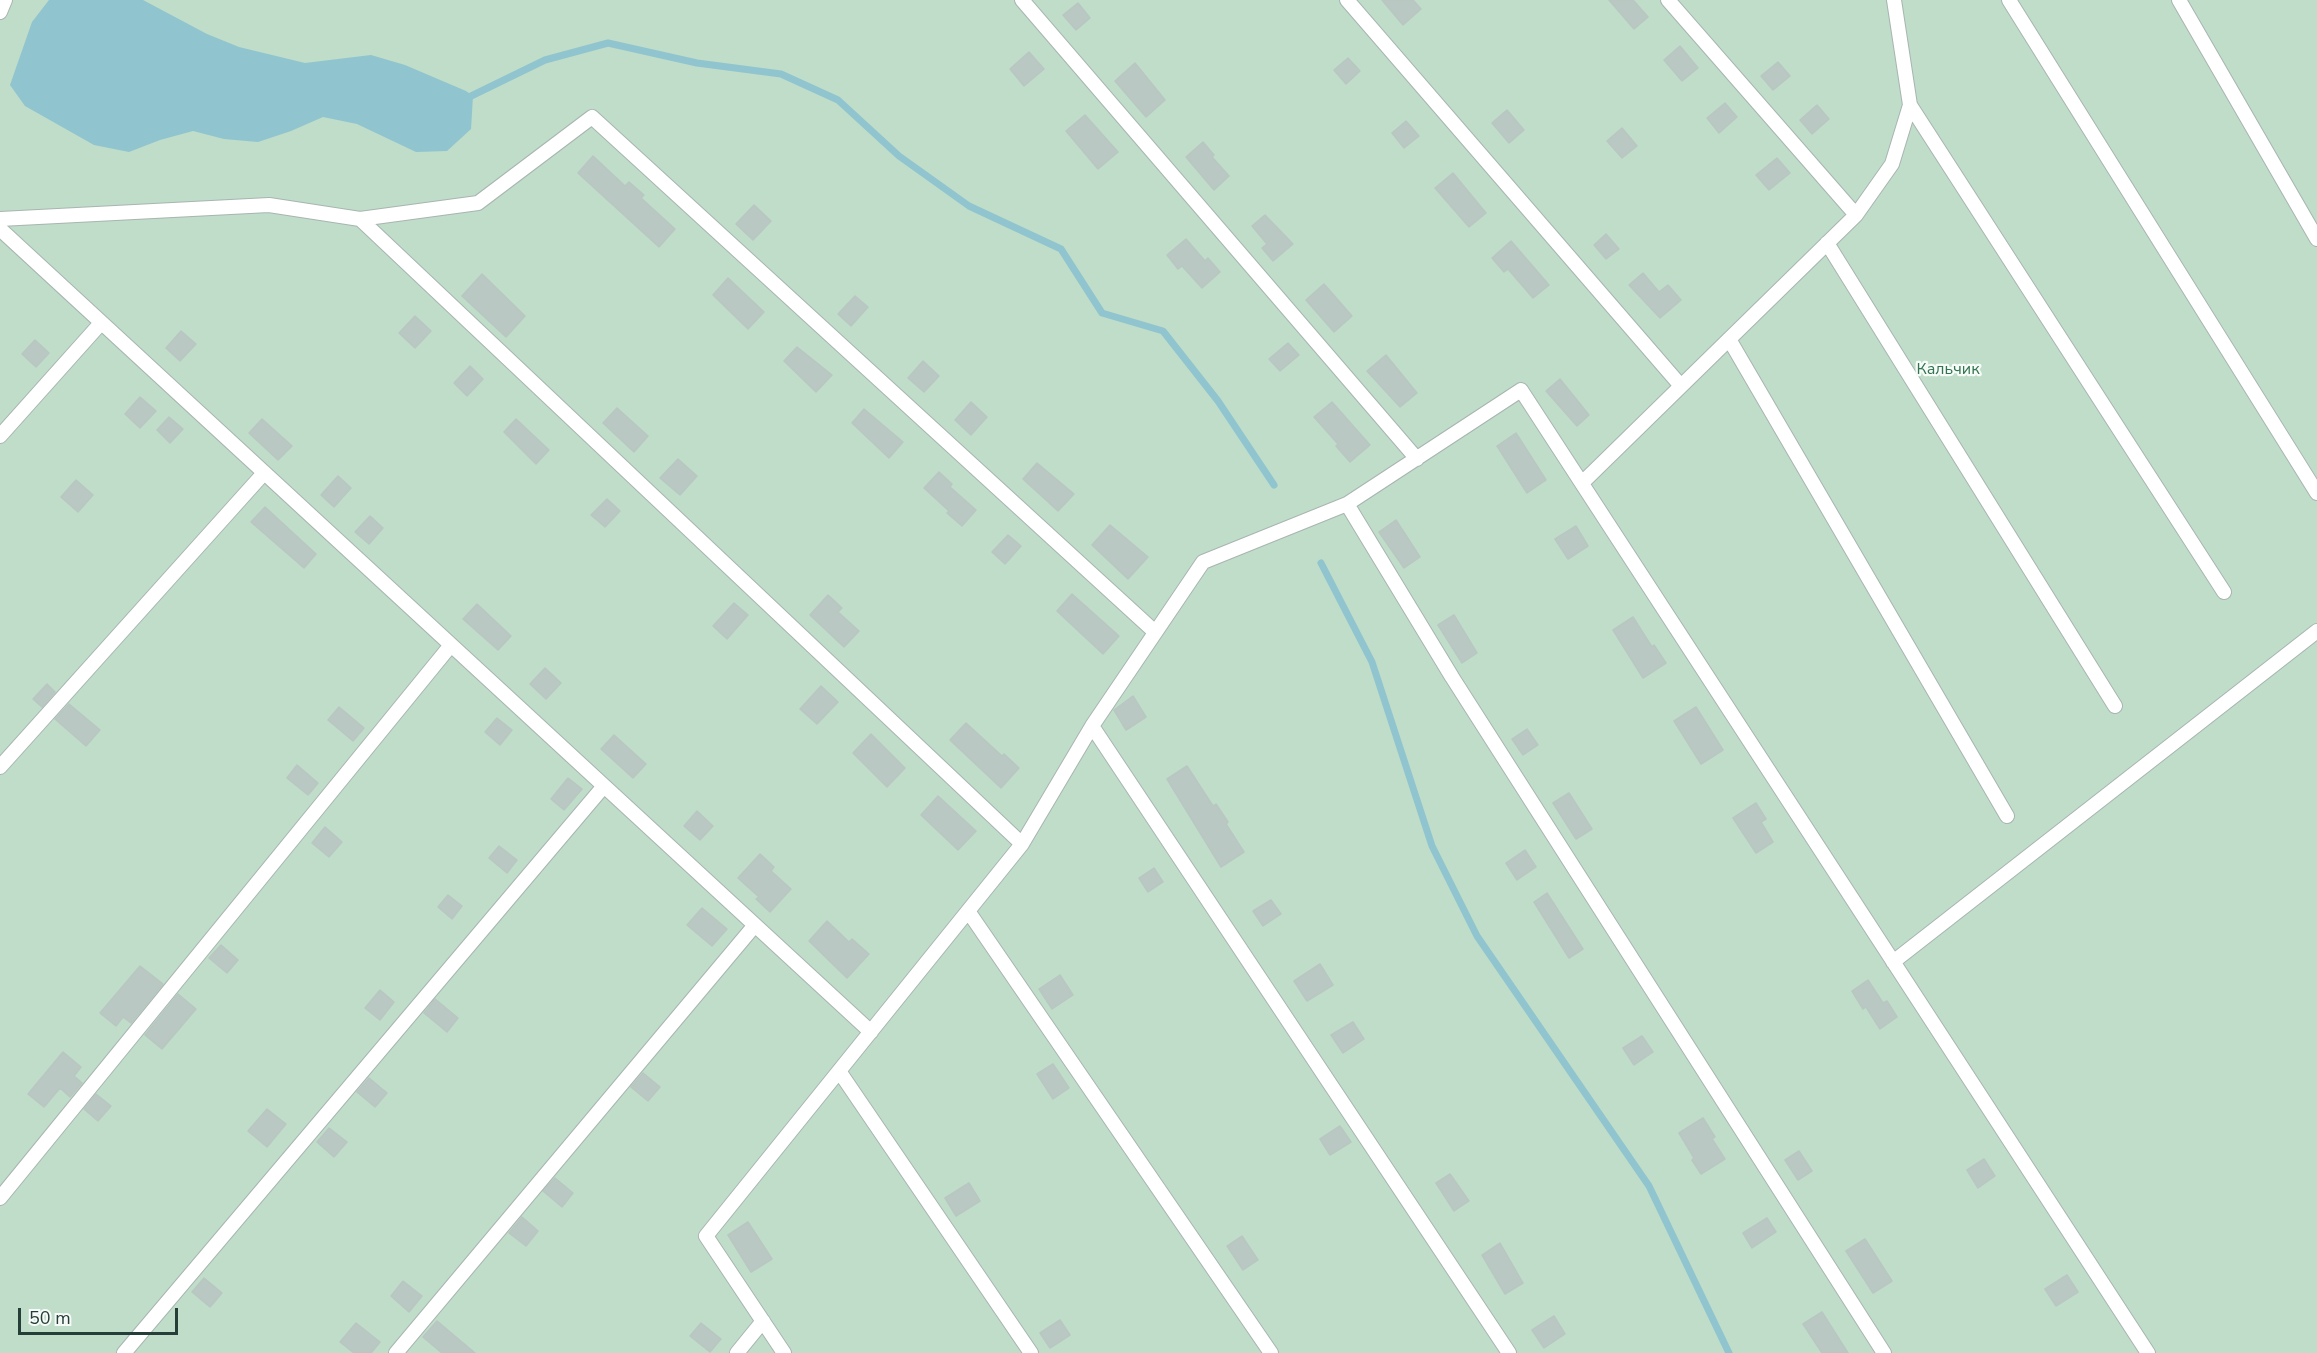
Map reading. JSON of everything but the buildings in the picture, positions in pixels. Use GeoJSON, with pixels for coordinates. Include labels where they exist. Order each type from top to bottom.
{"type":"FeatureCollection","features":[{"type":"Feature","properties":{"kind":"lane"},"geometry":{"type":"LineString","coordinates":[[0,12],[5,0]]}},
{"type":"Feature","properties":{"kind":"lane"},"geometry":{"type":"LineString","coordinates":[[1022,0],[1417,459]]}},
{"type":"Feature","properties":{"kind":"lane"},"geometry":{"type":"LineString","coordinates":[[1347,0],[1681,386]]}},
{"type":"Feature","properties":{"kind":"lane"},"geometry":{"type":"LineString","coordinates":[[1668,0],[1856,215]]}},
{"type":"Feature","properties":{"kind":"lane"},"geometry":{"type":"LineString","coordinates":[[1894,0],[1910,105],[2224,592]]}},
{"type":"Feature","properties":{"kind":"lane"},"geometry":{"type":"LineString","coordinates":[[2009,0],[2317,493]]}},
{"type":"Feature","properties":{"kind":"lane"},"geometry":{"type":"LineString","coordinates":[[2179,0],[2317,239]]}},
{"type":"Feature","properties":{"kind":"lane"},"geometry":{"type":"LineString","coordinates":[[1582,483],[1856,215],[1892,164],[1910,105]]}},
{"type":"Feature","properties":{"kind":"lane"},"geometry":{"type":"LineString","coordinates":[[0,219],[269,205],[360,219],[478,203],[592,117],[1155,632]]}},
{"type":"Feature","properties":{"kind":"lane"},"geometry":{"type":"LineString","coordinates":[[360,219],[1022,844]]}},
{"type":"Feature","properties":{"kind":"lane"},"geometry":{"type":"LineString","coordinates":[[0,230],[871,1032]]}},
{"type":"Feature","properties":{"kind":"lane"},"geometry":{"type":"LineString","coordinates":[[1827,243],[2115,706]]}},
{"type":"Feature","properties":{"kind":"lane"},"geometry":{"type":"LineString","coordinates":[[0,436],[101,323]]}},
{"type":"Feature","properties":{"kind":"lane"},"geometry":{"type":"LineString","coordinates":[[1729,339],[2007,816]]}},
{"type":"Feature","properties":{"kind":"lane"},"geometry":{"type":"LineString","coordinates":[[784,1353],[706,1236],[1022,844],[1092,726],[1203,562],[1347,504],[1521,390],[2148,1353]]}},
{"type":"Feature","properties":{"kind":"lane"},"geometry":{"type":"LineString","coordinates":[[0,767],[264,473]]}},
{"type":"Feature","properties":{"kind":"lane"},"geometry":{"type":"LineString","coordinates":[[1347,504],[1452,677],[1884,1353]]}},
{"type":"Feature","properties":{"kind":"lane"},"geometry":{"type":"LineString","coordinates":[[1893,962],[2317,631]]}},
{"type":"Feature","properties":{"kind":"lane"},"geometry":{"type":"LineString","coordinates":[[0,1198],[451,645]]}},
{"type":"Feature","properties":{"kind":"lane"},"geometry":{"type":"LineString","coordinates":[[1092,726],[1509,1353]]}},
{"type":"Feature","properties":{"kind":"lane"},"geometry":{"type":"LineString","coordinates":[[124,1353],[604,786]]}},
{"type":"Feature","properties":{"kind":"lane"},"geometry":{"type":"LineString","coordinates":[[968,911],[1271,1353]]}},
{"type":"Feature","properties":{"kind":"lane"},"geometry":{"type":"LineString","coordinates":[[396,1353],[755,925]]}},
{"type":"Feature","properties":{"kind":"lane"},"geometry":{"type":"LineString","coordinates":[[839,1071],[1031,1353]]}},
{"type":"Feature","properties":{"kind":"lane"},"geometry":{"type":"LineString","coordinates":[[737,1353],[763,1321]]}},
{"type":"Feature","properties":{"kind":"green space","name":"Кальчик"},"geometry":{"type":"Polygon","coordinates":[[[0,0],[2317,0],[2317,1353],[0,1353],[0,0]]]}},
{"type":"Feature","properties":{"kind":"water"},"geometry":{"type":"Polygon","coordinates":[[[49,0],[143,0],[207,34],[239,47],[305,63],[371,55],[405,65],[473,96],[471,129],[447,151],[416,152],[357,124],[323,117],[258,142],[224,139],[193,131],[129,152],[94,145],[25,106],[10,85],[32,22],[49,0]]]}},
{"type":"Feature","properties":{"kind":"waterway"},"geometry":{"type":"LineString","coordinates":[[465,99],[545,60],[608,43],[697,63],[781,74],[838,100],[899,156],[969,206],[1061,249],[1102,313],[1163,331],[1218,401],[1274,485]]}},
{"type":"Feature","properties":{"kind":"waterway"},"geometry":{"type":"LineString","coordinates":[[1321,563],[1372,662],[1432,846],[1477,936],[1649,1186],[1729,1353]]}}]}
